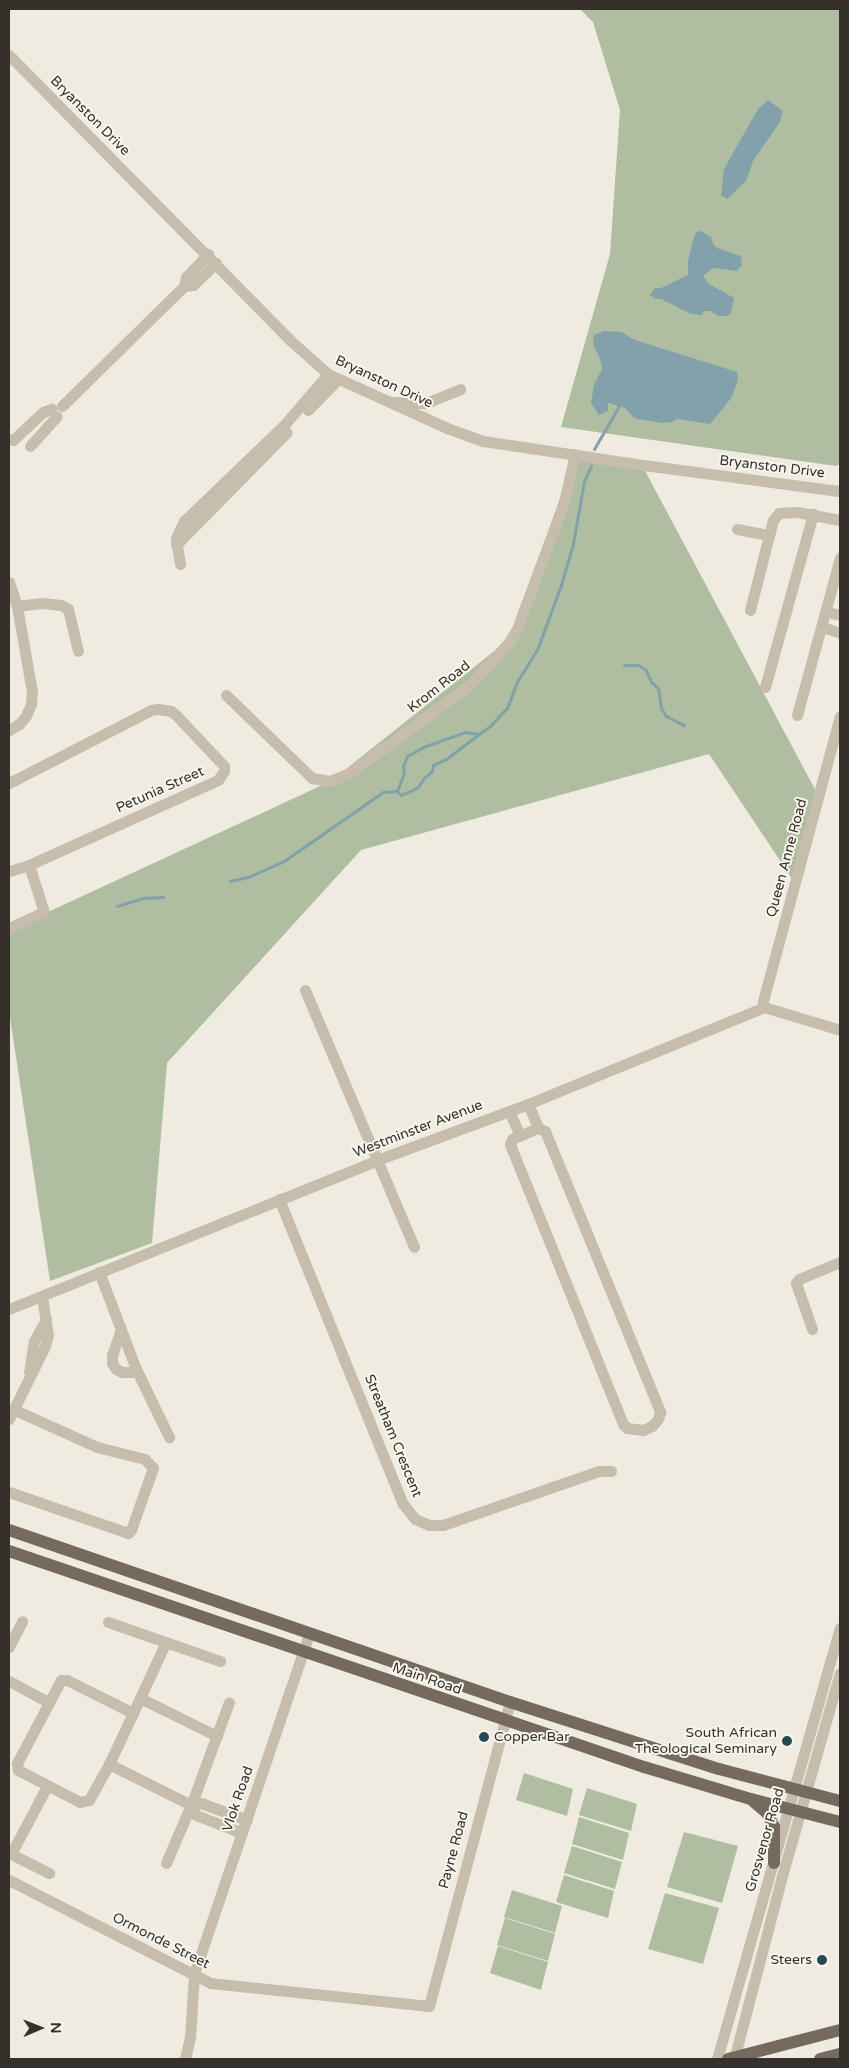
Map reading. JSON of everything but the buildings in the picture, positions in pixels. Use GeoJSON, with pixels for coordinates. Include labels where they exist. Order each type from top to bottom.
{"type":"FeatureCollection","features":[{"type":"Feature","properties":{"kind":"main road","name":"Main Road"},"geometry":{"type":"LineString","coordinates":[[9,1530],[510,1702],[719,1769],[840,1801]]}},
{"type":"Feature","properties":{"kind":"main road","name":"Main Road"},"geometry":{"type":"LineString","coordinates":[[9,1551],[504,1721],[751,1799],[840,1822]]}},
{"type":"Feature","properties":{"kind":"main road"},"geometry":{"type":"LineString","coordinates":[[751,1799],[767,1813],[774,1827],[774,1863]]}},
{"type":"Feature","properties":{"kind":"main road"},"geometry":{"type":"LineString","coordinates":[[732,2059],[840,2030]]}},
{"type":"Feature","properties":{"kind":"main road"},"geometry":{"type":"LineString","coordinates":[[820,2059],[840,2054]]}},
{"type":"Feature","properties":{"kind":"street","name":"Bryanston Drive"},"geometry":{"type":"LineString","coordinates":[[9,55],[208,254],[300,350],[333,376],[447,428],[483,441],[840,491]]}},
{"type":"Feature","properties":{"kind":"street"},"geometry":{"type":"LineString","coordinates":[[30,446],[57,410],[184,286],[186,277],[208,254]]}},
{"type":"Feature","properties":{"kind":"street"},"geometry":{"type":"LineString","coordinates":[[184,286],[193,285],[216,263]]}},
{"type":"Feature","properties":{"kind":"street"},"geometry":{"type":"LineString","coordinates":[[180,564],[176,545],[178,532],[184,521],[333,376]]}},
{"type":"Feature","properties":{"kind":"street"},"geometry":{"type":"LineString","coordinates":[[386,401],[426,403],[460,389]]}},
{"type":"Feature","properties":{"kind":"street"},"geometry":{"type":"LineString","coordinates":[[9,439],[13,440],[43,412],[57,410]]}},
{"type":"Feature","properties":{"kind":"street","name":"Krom Road"},"geometry":{"type":"LineString","coordinates":[[226,695],[312,778],[325,782],[337,779],[351,772],[472,682],[509,642],[519,624],[564,502],[575,454]]}},
{"type":"Feature","properties":{"kind":"street"},"geometry":{"type":"LineString","coordinates":[[750,610],[773,520],[779,513],[786,511],[813,514],[840,520]]}},
{"type":"Feature","properties":{"kind":"street"},"geometry":{"type":"LineString","coordinates":[[765,687],[813,514]]}},
{"type":"Feature","properties":{"kind":"street"},"geometry":{"type":"LineString","coordinates":[[737,529],[769,535]]}},
{"type":"Feature","properties":{"kind":"street"},"geometry":{"type":"LineString","coordinates":[[797,715],[840,558]]}},
{"type":"Feature","properties":{"kind":"street"},"geometry":{"type":"LineString","coordinates":[[9,582],[18,606],[32,692],[31,704],[26,716],[9,730]]}},
{"type":"Feature","properties":{"kind":"street"},"geometry":{"type":"LineString","coordinates":[[18,606],[42,603],[61,605],[68,609],[78,651]]}},
{"type":"Feature","properties":{"kind":"street"},"geometry":{"type":"LineString","coordinates":[[826,612],[840,615]]}},
{"type":"Feature","properties":{"kind":"street"},"geometry":{"type":"LineString","coordinates":[[822,627],[840,633]]}},
{"type":"Feature","properties":{"kind":"street","name":"Petunia Street"},"geometry":{"type":"LineString","coordinates":[[9,783],[152,710],[158,709],[171,711],[176,715],[224,766],[223,775],[218,780],[29,865],[9,871]]}},
{"type":"Feature","properties":{"kind":"street","name":"Queen Anne Road"},"geometry":{"type":"LineString","coordinates":[[764,1007],[763,1000],[840,716]]}},
{"type":"Feature","properties":{"kind":"street"},"geometry":{"type":"LineString","coordinates":[[9,928],[44,912],[29,865]]}},
{"type":"Feature","properties":{"kind":"street"},"geometry":{"type":"LineString","coordinates":[[306,990],[414,1247]]}},
{"type":"Feature","properties":{"kind":"street"},"geometry":{"type":"LineString","coordinates":[[764,1007],[840,1030]]}},
{"type":"Feature","properties":{"kind":"street","name":"Westminster Avenue"},"geometry":{"type":"LineString","coordinates":[[9,1309],[377,1160],[528,1104],[764,1007]]}},
{"type":"Feature","properties":{"kind":"street"},"geometry":{"type":"LineString","coordinates":[[528,1104],[538,1128],[545,1132],[660,1412],[658,1419],[652,1426],[643,1430],[627,1428],[623,1424],[510,1144],[512,1139],[538,1128]]}},
{"type":"Feature","properties":{"kind":"street"},"geometry":{"type":"LineString","coordinates":[[509,1111],[520,1136]]}},
{"type":"Feature","properties":{"kind":"street","name":"Streatham Crescent"},"geometry":{"type":"LineString","coordinates":[[279,1199],[403,1504],[415,1519],[429,1525],[444,1525],[599,1471],[611,1471]]}},
{"type":"Feature","properties":{"kind":"street"},"geometry":{"type":"LineString","coordinates":[[812,1329],[796,1286],[797,1281],[840,1262]]}},
{"type":"Feature","properties":{"kind":"street"},"geometry":{"type":"LineString","coordinates":[[99,1272],[136,1369],[169,1436]]}},
{"type":"Feature","properties":{"kind":"street"},"geometry":{"type":"LineString","coordinates":[[9,1492],[128,1533],[131,1530],[153,1468],[145,1459],[97,1447],[12,1414],[29,1378],[34,1341],[46,1318],[42,1296]]}},
{"type":"Feature","properties":{"kind":"street"},"geometry":{"type":"LineString","coordinates":[[120,1329],[112,1355],[112,1363],[116,1369],[122,1372],[131,1372],[136,1369]]}},
{"type":"Feature","properties":{"kind":"street"},"geometry":{"type":"LineString","coordinates":[[9,1647],[22,1621]]}},
{"type":"Feature","properties":{"kind":"street"},"geometry":{"type":"LineString","coordinates":[[108,1622],[220,1661]]}},
{"type":"Feature","properties":{"kind":"street","name":"Grosvenor Road"},"geometry":{"type":"LineString","coordinates":[[732,2059],[801,1790],[840,1628]]}},
{"type":"Feature","properties":{"kind":"street","name":"Vlok Road"},"geometry":{"type":"LineString","coordinates":[[190,2038],[194,1974],[309,1634]]}},
{"type":"Feature","properties":{"kind":"street"},"geometry":{"type":"LineString","coordinates":[[133,1713],[67,1680],[59,1682],[17,1766],[22,1773],[47,1786],[80,1802],[87,1802],[109,1764],[133,1713],[166,1642]]}},
{"type":"Feature","properties":{"kind":"street","name":"Grosvenor Road"},"geometry":{"type":"LineString","coordinates":[[801,1790],[840,1673]]}},
{"type":"Feature","properties":{"kind":"street"},"geometry":{"type":"LineString","coordinates":[[9,1681],[48,1702]]}},
{"type":"Feature","properties":{"kind":"street"},"geometry":{"type":"LineString","coordinates":[[140,1698],[217,1736]]}},
{"type":"Feature","properties":{"kind":"street"},"geometry":{"type":"LineString","coordinates":[[166,1863],[191,1805],[229,1702]]}},
{"type":"Feature","properties":{"kind":"street","name":"Payne Road"},"geometry":{"type":"LineString","coordinates":[[428,2006],[510,1702]]}},
{"type":"Feature","properties":{"kind":"street"},"geometry":{"type":"LineString","coordinates":[[109,1764],[191,1805],[196,1815],[242,1833]]}},
{"type":"Feature","properties":{"kind":"street"},"geometry":{"type":"LineString","coordinates":[[47,1786],[10,1853],[49,1873]]}},
{"type":"Feature","properties":{"kind":"street"},"geometry":{"type":"LineString","coordinates":[[191,1805],[201,1803],[247,1820]]}},
{"type":"Feature","properties":{"kind":"street","name":"Grosvenor Road"},"geometry":{"type":"LineString","coordinates":[[717,2059],[774,1863],[795,1811]]}},
{"type":"Feature","properties":{"kind":"street","name":"Ormonde Street"},"geometry":{"type":"LineString","coordinates":[[9,1880],[210,1983],[428,2006]]}},
{"type":"Feature","properties":{"kind":"street"},"geometry":{"type":"LineString","coordinates":[[185,2059],[190,2038]]}},
{"type":"Feature","properties":{"kind":"street"},"geometry":{"type":"LineString","coordinates":[[190,2038],[192,2059]]}},
{"type":"Feature","properties":{"kind":"green space"},"geometry":{"type":"Polygon","coordinates":[[[580,9],[840,9],[840,464],[836,466],[561,427],[610,254],[620,110],[593,22],[580,9]]]}},
{"type":"Feature","properties":{"kind":"green space"},"geometry":{"type":"Polygon","coordinates":[[[574,457],[643,467],[818,795],[795,883],[709,754],[361,850],[167,1063],[152,1243],[50,1281],[9,1011],[9,930],[331,781],[513,636],[574,457]]]}},
{"type":"Feature","properties":{"kind":"green space"},"geometry":{"type":"Polygon","coordinates":[[[524,1773],[573,1789],[567,1816],[516,1800],[524,1773]]]}},
{"type":"Feature","properties":{"kind":"green space"},"geometry":{"type":"Polygon","coordinates":[[[587,1788],[637,1804],[631,1831],[579,1815],[587,1788]]]}},
{"type":"Feature","properties":{"kind":"green space"},"geometry":{"type":"Polygon","coordinates":[[[579,1817],[629,1833],[623,1860],[572,1844],[579,1817]]]}},
{"type":"Feature","properties":{"kind":"green space"},"geometry":{"type":"Polygon","coordinates":[[[684,1832],[738,1846],[722,1903],[667,1887],[684,1832]]]}},
{"type":"Feature","properties":{"kind":"green space"},"geometry":{"type":"Polygon","coordinates":[[[572,1846],[622,1862],[615,1889],[564,1873],[572,1846]]]}},
{"type":"Feature","properties":{"kind":"green space"},"geometry":{"type":"Polygon","coordinates":[[[564,1875],[614,1891],[608,1918],[556,1902],[564,1875]]]}},
{"type":"Feature","properties":{"kind":"green space"},"geometry":{"type":"Polygon","coordinates":[[[512,1890],[562,1906],[555,1933],[504,1917],[512,1890]]]}},
{"type":"Feature","properties":{"kind":"green space"},"geometry":{"type":"Polygon","coordinates":[[[665,1893],[719,1908],[703,1964],[648,1949],[665,1893]]]}},
{"type":"Feature","properties":{"kind":"green space"},"geometry":{"type":"Polygon","coordinates":[[[505,1918],[555,1934],[548,1961],[497,1945],[505,1918]]]}},
{"type":"Feature","properties":{"kind":"green space"},"geometry":{"type":"Polygon","coordinates":[[[498,1946],[548,1962],[541,1990],[490,1973],[498,1946]]]}},
{"type":"Feature","properties":{"kind":"water"},"geometry":{"type":"Polygon","coordinates":[[[768,100],[783,111],[780,122],[753,161],[746,181],[727,199],[721,195],[724,169],[758,109],[768,100]]]}},
{"type":"Feature","properties":{"kind":"water"},"geometry":{"type":"Polygon","coordinates":[[[701,231],[711,237],[713,244],[717,248],[741,256],[742,265],[737,271],[713,268],[703,276],[709,284],[734,298],[731,313],[726,316],[718,316],[710,311],[703,311],[702,315],[691,314],[661,299],[655,299],[650,295],[655,288],[661,288],[688,275],[688,261],[693,240],[696,232],[701,231]]]}},
{"type":"Feature","properties":{"kind":"water"},"geometry":{"type":"Polygon","coordinates":[[[604,331],[621,332],[635,340],[737,372],[738,380],[732,397],[710,424],[677,419],[672,422],[662,423],[643,420],[634,418],[625,408],[608,403],[608,411],[599,415],[591,403],[594,385],[602,369],[600,359],[593,344],[594,335],[604,331]]]}},
{"type":"Feature","properties":{"kind":"waterway"},"geometry":{"type":"LineString","coordinates":[[594,449],[619,406]]}},
{"type":"Feature","properties":{"kind":"waterway"},"geometry":{"type":"LineString","coordinates":[[230,881],[248,877],[284,861],[383,792],[397,791],[404,773],[403,766],[407,756],[423,747],[465,732],[479,734],[490,726],[507,708],[518,680],[537,650],[561,585],[573,544],[584,481],[591,466]]}},
{"type":"Feature","properties":{"kind":"waterway"},"geometry":{"type":"LineString","coordinates":[[624,665],[638,665],[646,670],[651,682],[658,688],[661,708],[666,716],[684,725]]}},
{"type":"Feature","properties":{"kind":"waterway"},"geometry":{"type":"LineString","coordinates":[[397,791],[401,795],[417,788],[432,771],[433,765],[446,759],[479,734]]}},
{"type":"Feature","properties":{"kind":"waterway"},"geometry":{"type":"LineString","coordinates":[[117,906],[143,898],[163,897]]}},
{"type":"Feature","properties":{"kind":"place","name":"Copper Bar"},"geometry":{"type":"Point","coordinates":[484,1737]}},
{"type":"Feature","properties":{"kind":"place","name":"South African Theological Seminary"},"geometry":{"type":"Point","coordinates":[787,1741]}},
{"type":"Feature","properties":{"kind":"place","name":"Steers"},"geometry":{"type":"Point","coordinates":[822,1960]}}]}
